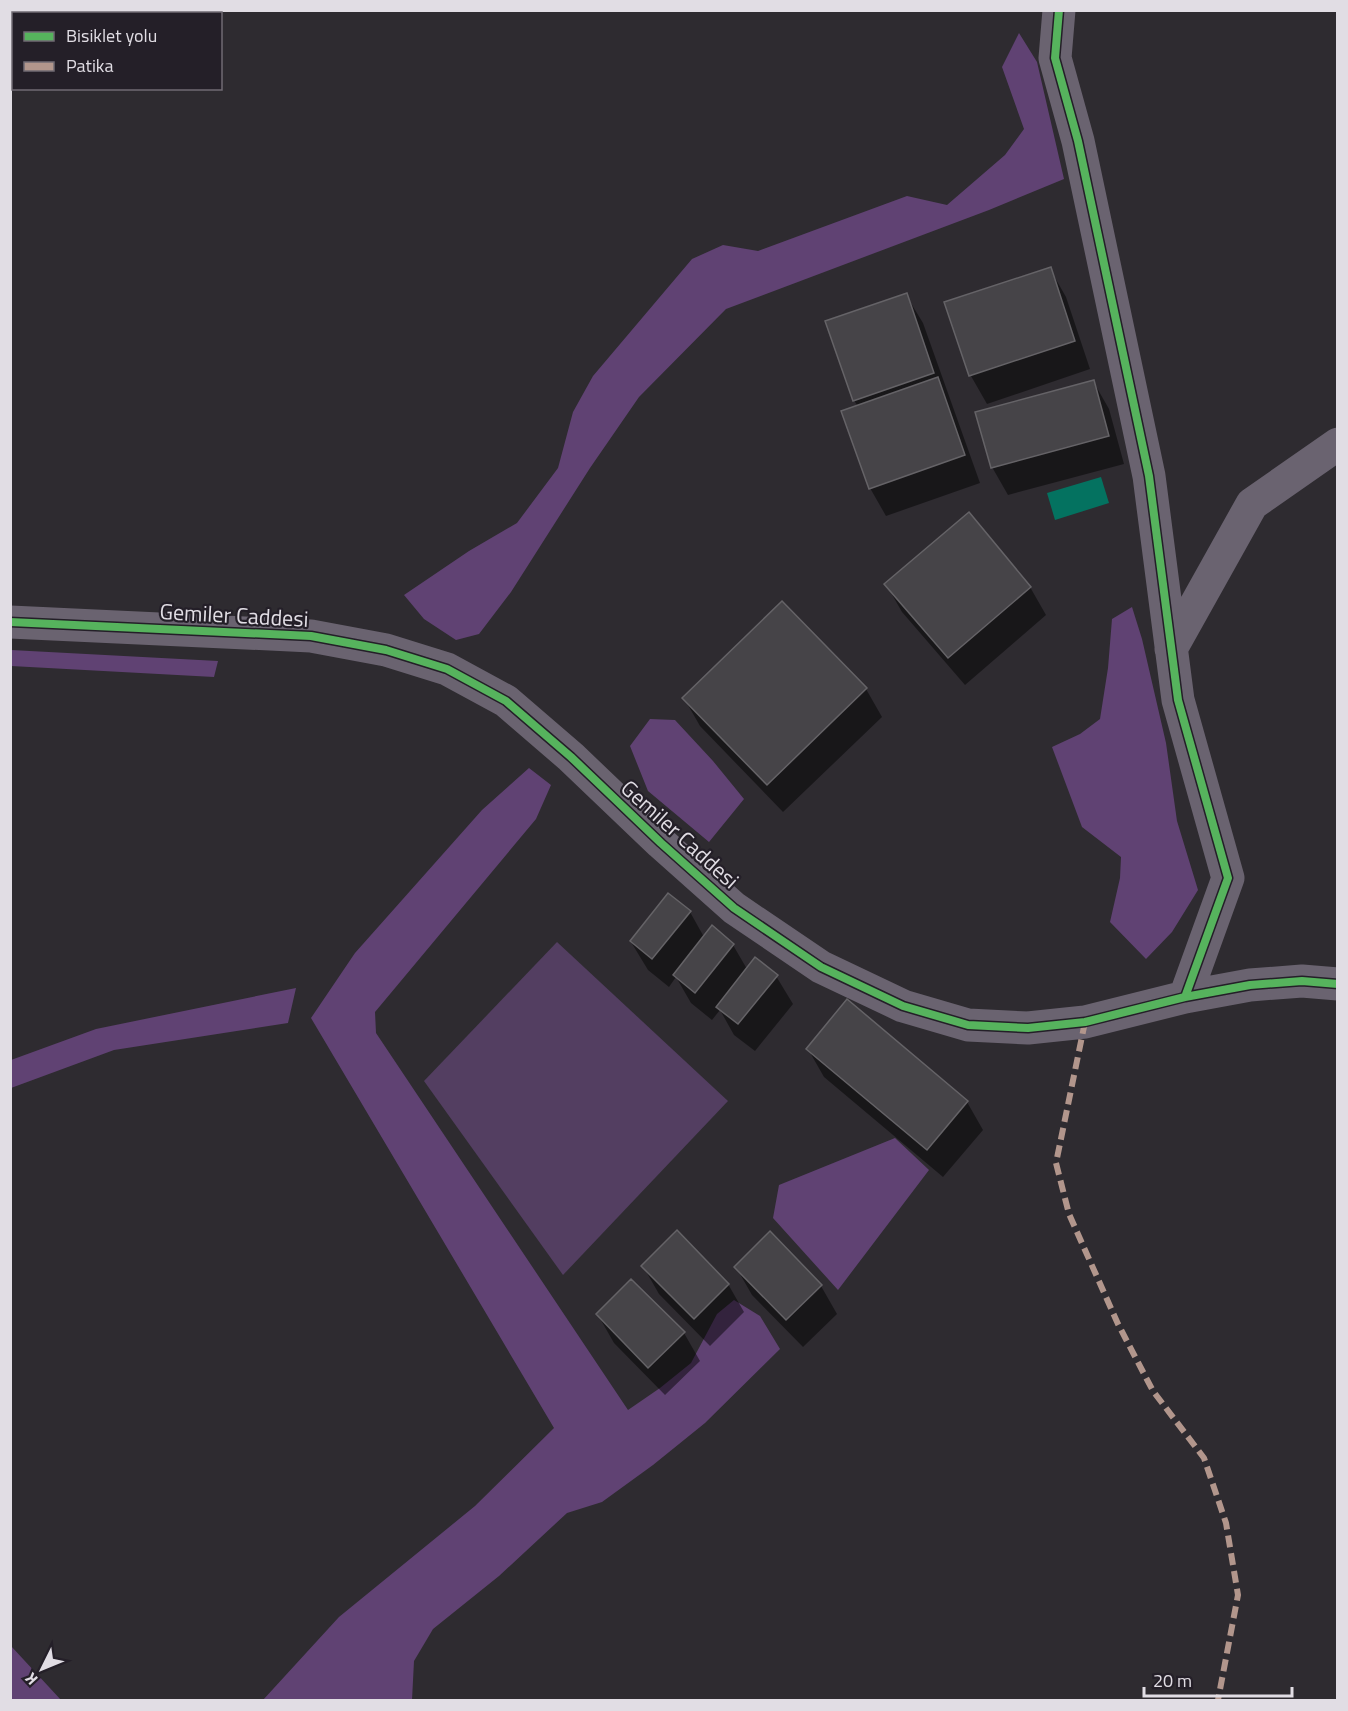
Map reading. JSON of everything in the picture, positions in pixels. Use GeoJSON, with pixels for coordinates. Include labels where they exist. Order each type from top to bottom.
{"type":"FeatureCollection","features":[{"type":"Feature","properties":{"kind":"street"},"geometry":{"type":"LineString","coordinates":[[1059,10],[1055,58],[1078,141],[1149,476],[1178,700],[1228,878],[1185,997]]}},
{"type":"Feature","properties":{"kind":"street"},"geometry":{"type":"LineString","coordinates":[[1171,650],[1252,504],[1338,444]]}},
{"type":"Feature","properties":{"kind":"street","name":"Gemiler Caddesi"},"geometry":{"type":"LineString","coordinates":[[10,622],[311,636],[386,650],[447,669],[506,701],[571,757],[661,843],[734,908],[821,968],[903,1006],[968,1025],[1029,1028],[1085,1022],[1185,997],[1250,985],[1302,981],[1338,984]]}},
{"type":"Feature","properties":{"kind":"shaded area"},"geometry":{"type":"Polygon","coordinates":[[[1019,33],[1037,62],[1064,179],[989,210],[726,309],[639,397],[590,468],[511,592],[479,634],[456,640],[424,619],[404,595],[469,551],[517,523],[558,468],[573,412],[593,376],[692,259],[723,245],[758,251],[907,196],[947,205],[1005,155],[1024,129],[1002,67],[1019,33]]]}},
{"type":"Feature","properties":{"kind":"shaded area"},"geometry":{"type":"Polygon","coordinates":[[[1101,477],[1109,503],[1055,520],[1047,493],[1101,477]]]}},
{"type":"Feature","properties":{"kind":"shaded area"},"geometry":{"type":"Polygon","coordinates":[[[1132,607],[1142,639],[1166,743],[1177,821],[1198,890],[1172,932],[1146,959],[1110,922],[1120,878],[1121,857],[1082,827],[1052,747],[1080,734],[1100,719],[1108,668],[1112,619],[1132,607]]]}},
{"type":"Feature","properties":{"kind":"shaded area"},"geometry":{"type":"Polygon","coordinates":[[[10,650],[218,661],[214,677],[11,666],[10,650]]]}},
{"type":"Feature","properties":{"kind":"shaded area"},"geometry":{"type":"Polygon","coordinates":[[[650,719],[675,720],[744,799],[709,842],[648,791],[630,746],[650,719]]]}},
{"type":"Feature","properties":{"kind":"shaded area"},"geometry":{"type":"Polygon","coordinates":[[[529,768],[551,785],[536,819],[375,1012],[376,1033],[628,1410],[691,1363],[717,1314],[734,1300],[760,1316],[780,1349],[705,1423],[653,1465],[602,1502],[567,1513],[499,1576],[433,1629],[414,1661],[412,1700],[263,1700],[339,1617],[475,1506],[554,1428],[311,1018],[355,953],[482,810],[529,768]]]}},
{"type":"Feature","properties":{"kind":"shaded area"},"geometry":{"type":"Polygon","coordinates":[[[557,942],[728,1101],[563,1275],[424,1081],[557,942]]]}},
{"type":"Feature","properties":{"kind":"shaded area"},"geometry":{"type":"Polygon","coordinates":[[[296,988],[288,1023],[114,1050],[11,1088],[11,1060],[96,1029],[296,988]]]}},
{"type":"Feature","properties":{"kind":"shaded area"},"geometry":{"type":"Polygon","coordinates":[[[895,1138],[929,1170],[838,1290],[773,1218],[779,1185],[895,1138]]]}},
{"type":"Feature","properties":{"kind":"shaded area"},"geometry":{"type":"Polygon","coordinates":[[[11,1646],[61,1700],[11,1700],[11,1646]]]}},
{"type":"Feature","properties":{"kind":"building"},"geometry":{"type":"Polygon","coordinates":[[[1051,267],[1075,341],[969,376],[944,302],[1051,267]]]}},
{"type":"Feature","properties":{"kind":"building"},"geometry":{"type":"Polygon","coordinates":[[[907,293],[934,373],[853,401],[825,321],[907,293]]]}},
{"type":"Feature","properties":{"kind":"building"},"geometry":{"type":"Polygon","coordinates":[[[938,377],[965,455],[869,489],[841,411],[938,377]]]}},
{"type":"Feature","properties":{"kind":"building"},"geometry":{"type":"Polygon","coordinates":[[[1094,380],[1109,436],[991,468],[975,412],[1094,380]]]}},
{"type":"Feature","properties":{"kind":"building"},"geometry":{"type":"Polygon","coordinates":[[[969,512],[1031,587],[948,658],[884,584],[969,512]]]}},
{"type":"Feature","properties":{"kind":"building"},"geometry":{"type":"Polygon","coordinates":[[[782,601],[867,688],[767,785],[682,698],[782,601]]]}},
{"type":"Feature","properties":{"kind":"building"},"geometry":{"type":"Polygon","coordinates":[[[668,893],[691,911],[652,959],[630,941],[668,893]]]}},
{"type":"Feature","properties":{"kind":"building"},"geometry":{"type":"Polygon","coordinates":[[[712,925],[734,944],[695,993],[673,975],[712,925]]]}},
{"type":"Feature","properties":{"kind":"building"},"geometry":{"type":"Polygon","coordinates":[[[755,957],[778,975],[738,1024],[716,1007],[755,957]]]}},
{"type":"Feature","properties":{"kind":"building"},"geometry":{"type":"Polygon","coordinates":[[[847,999],[968,1101],[927,1150],[806,1049],[847,999]]]}},
{"type":"Feature","properties":{"kind":"building"},"geometry":{"type":"Polygon","coordinates":[[[677,1230],[729,1284],[694,1319],[641,1266],[677,1230]]]}},
{"type":"Feature","properties":{"kind":"building"},"geometry":{"type":"Polygon","coordinates":[[[770,1231],[822,1285],[786,1320],[734,1267],[770,1231]]]}},
{"type":"Feature","properties":{"kind":"building"},"geometry":{"type":"Polygon","coordinates":[[[631,1279],[685,1332],[648,1368],[596,1314],[631,1279]]]}},
{"type":"Feature","properties":{"kind":"marked path"},"geometry":{"type":"LineString","coordinates":[[1085,1022],[1056,1163],[1069,1214],[1118,1324],[1153,1391],[1204,1458],[1226,1523],[1238,1595],[1218,1700]]}},
{"type":"Feature","properties":{"kind":"cycle path"},"geometry":{"type":"LineString","coordinates":[[1059,10],[1055,58],[1078,141],[1149,476],[1178,700],[1228,878],[1185,997]]}},
{"type":"Feature","properties":{"kind":"cycle path"},"geometry":{"type":"LineString","coordinates":[[10,622],[311,636],[386,650],[447,669],[506,701],[571,757],[661,843],[734,908],[821,967],[903,1006],[968,1025],[1028,1028],[1085,1022],[1185,997],[1250,985],[1302,981],[1338,984]]}}]}
